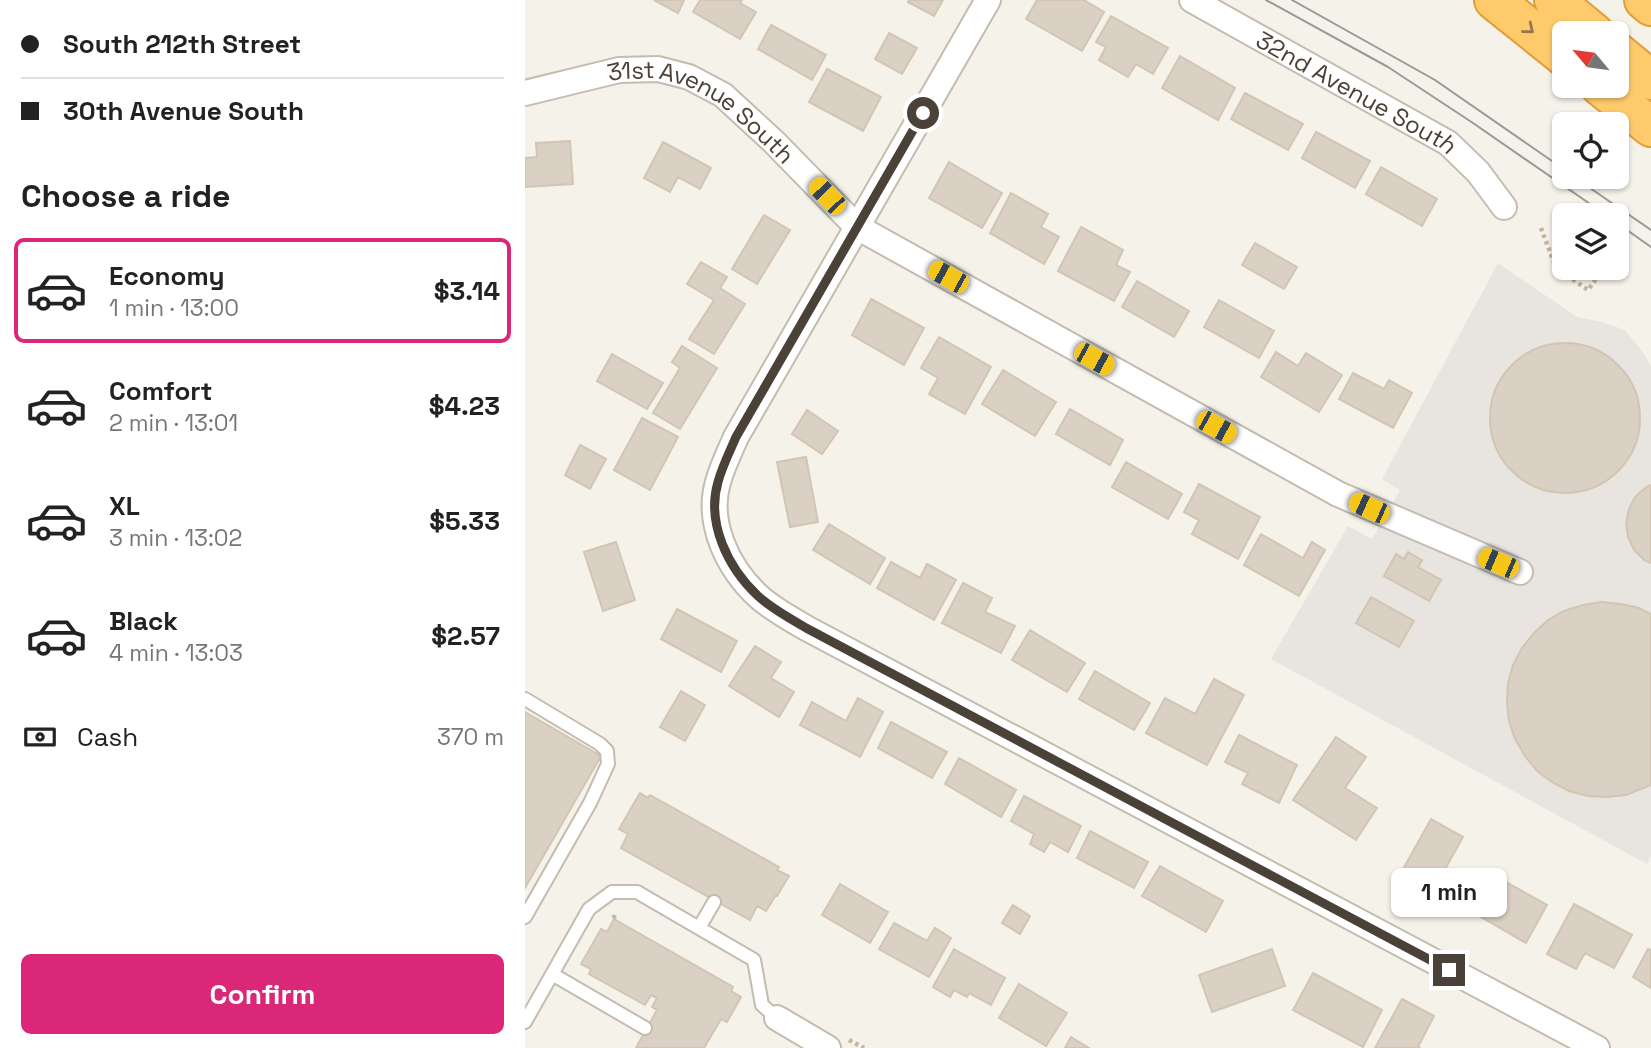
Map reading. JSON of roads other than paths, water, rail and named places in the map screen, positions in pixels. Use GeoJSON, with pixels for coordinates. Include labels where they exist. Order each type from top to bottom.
{"type":"FeatureCollection","features":[{"type":"Feature","properties":{"kind":"highway"},"geometry":{"type":"LineString","coordinates":[[1494,0],[1552,47]]}},
{"type":"Feature","properties":{"kind":"highway"},"geometry":{"type":"LineString","coordinates":[[1555,0],[1580,21]]}},
{"type":"Feature","properties":{"kind":"highway"},"geometry":{"type":"LineString","coordinates":[[1644,0],[1651,6]]}},
{"type":"Feature","properties":{"kind":"highway"},"geometry":{"type":"LineString","coordinates":[[1629,62],[1651,80]]}},
{"type":"Feature","properties":{"kind":"highway"},"geometry":{"type":"LineString","coordinates":[[1615,98],[1651,127]]}},
{"type":"Feature","properties":{"kind":"street"},"geometry":{"type":"LineString","coordinates":[[988,0],[736,437],[717,484],[717,531],[725,552],[757,595],[780,613],[808,629],[1597,1048]]}},
{"type":"Feature","properties":{"kind":"street","name":"32nd Avenue South"},"geometry":{"type":"LineString","coordinates":[[1192,0],[1448,143],[1478,172],[1504,207]]}},
{"type":"Feature","properties":{"kind":"street","name":"31st Avenue South"},"geometry":{"type":"LineString","coordinates":[[525,93],[619,70],[658,69],[689,77],[723,95],[774,142],[857,227],[1338,494],[1520,572]]}},
{"type":"Feature","properties":{"kind":"street"},"geometry":{"type":"LineString","coordinates":[[777,1018],[828,1048]]}},
{"type":"Feature","properties":{"kind":"lane"},"geometry":{"type":"LineString","coordinates":[[525,699],[600,744],[607,751],[608,764],[590,803],[525,917]]}},
{"type":"Feature","properties":{"kind":"lane"},"geometry":{"type":"LineString","coordinates":[[525,1022],[589,909],[612,892],[637,892],[754,960],[762,1004],[777,1018]]}},
{"type":"Feature","properties":{"kind":"lane"},"geometry":{"type":"LineString","coordinates":[[699,928],[713,902]]}},
{"type":"Feature","properties":{"kind":"lane"},"geometry":{"type":"LineString","coordinates":[[552,974],[645,1028]]}},
{"type":"Feature","properties":{"kind":"tram line"},"geometry":{"type":"LineString","coordinates":[[1266,0],[1388,67],[1589,203]]}},
{"type":"Feature","properties":{"kind":"tram line"},"geometry":{"type":"LineString","coordinates":[[1292,0],[1435,80],[1552,161]]}},
{"type":"Feature","properties":{"kind":"tram line"},"geometry":{"type":"LineString","coordinates":[[1591,189],[1651,230]]}},
{"type":"Feature","properties":{"kind":"tram line"},"geometry":{"type":"LineString","coordinates":[[1629,231],[1651,247]]}}]}
